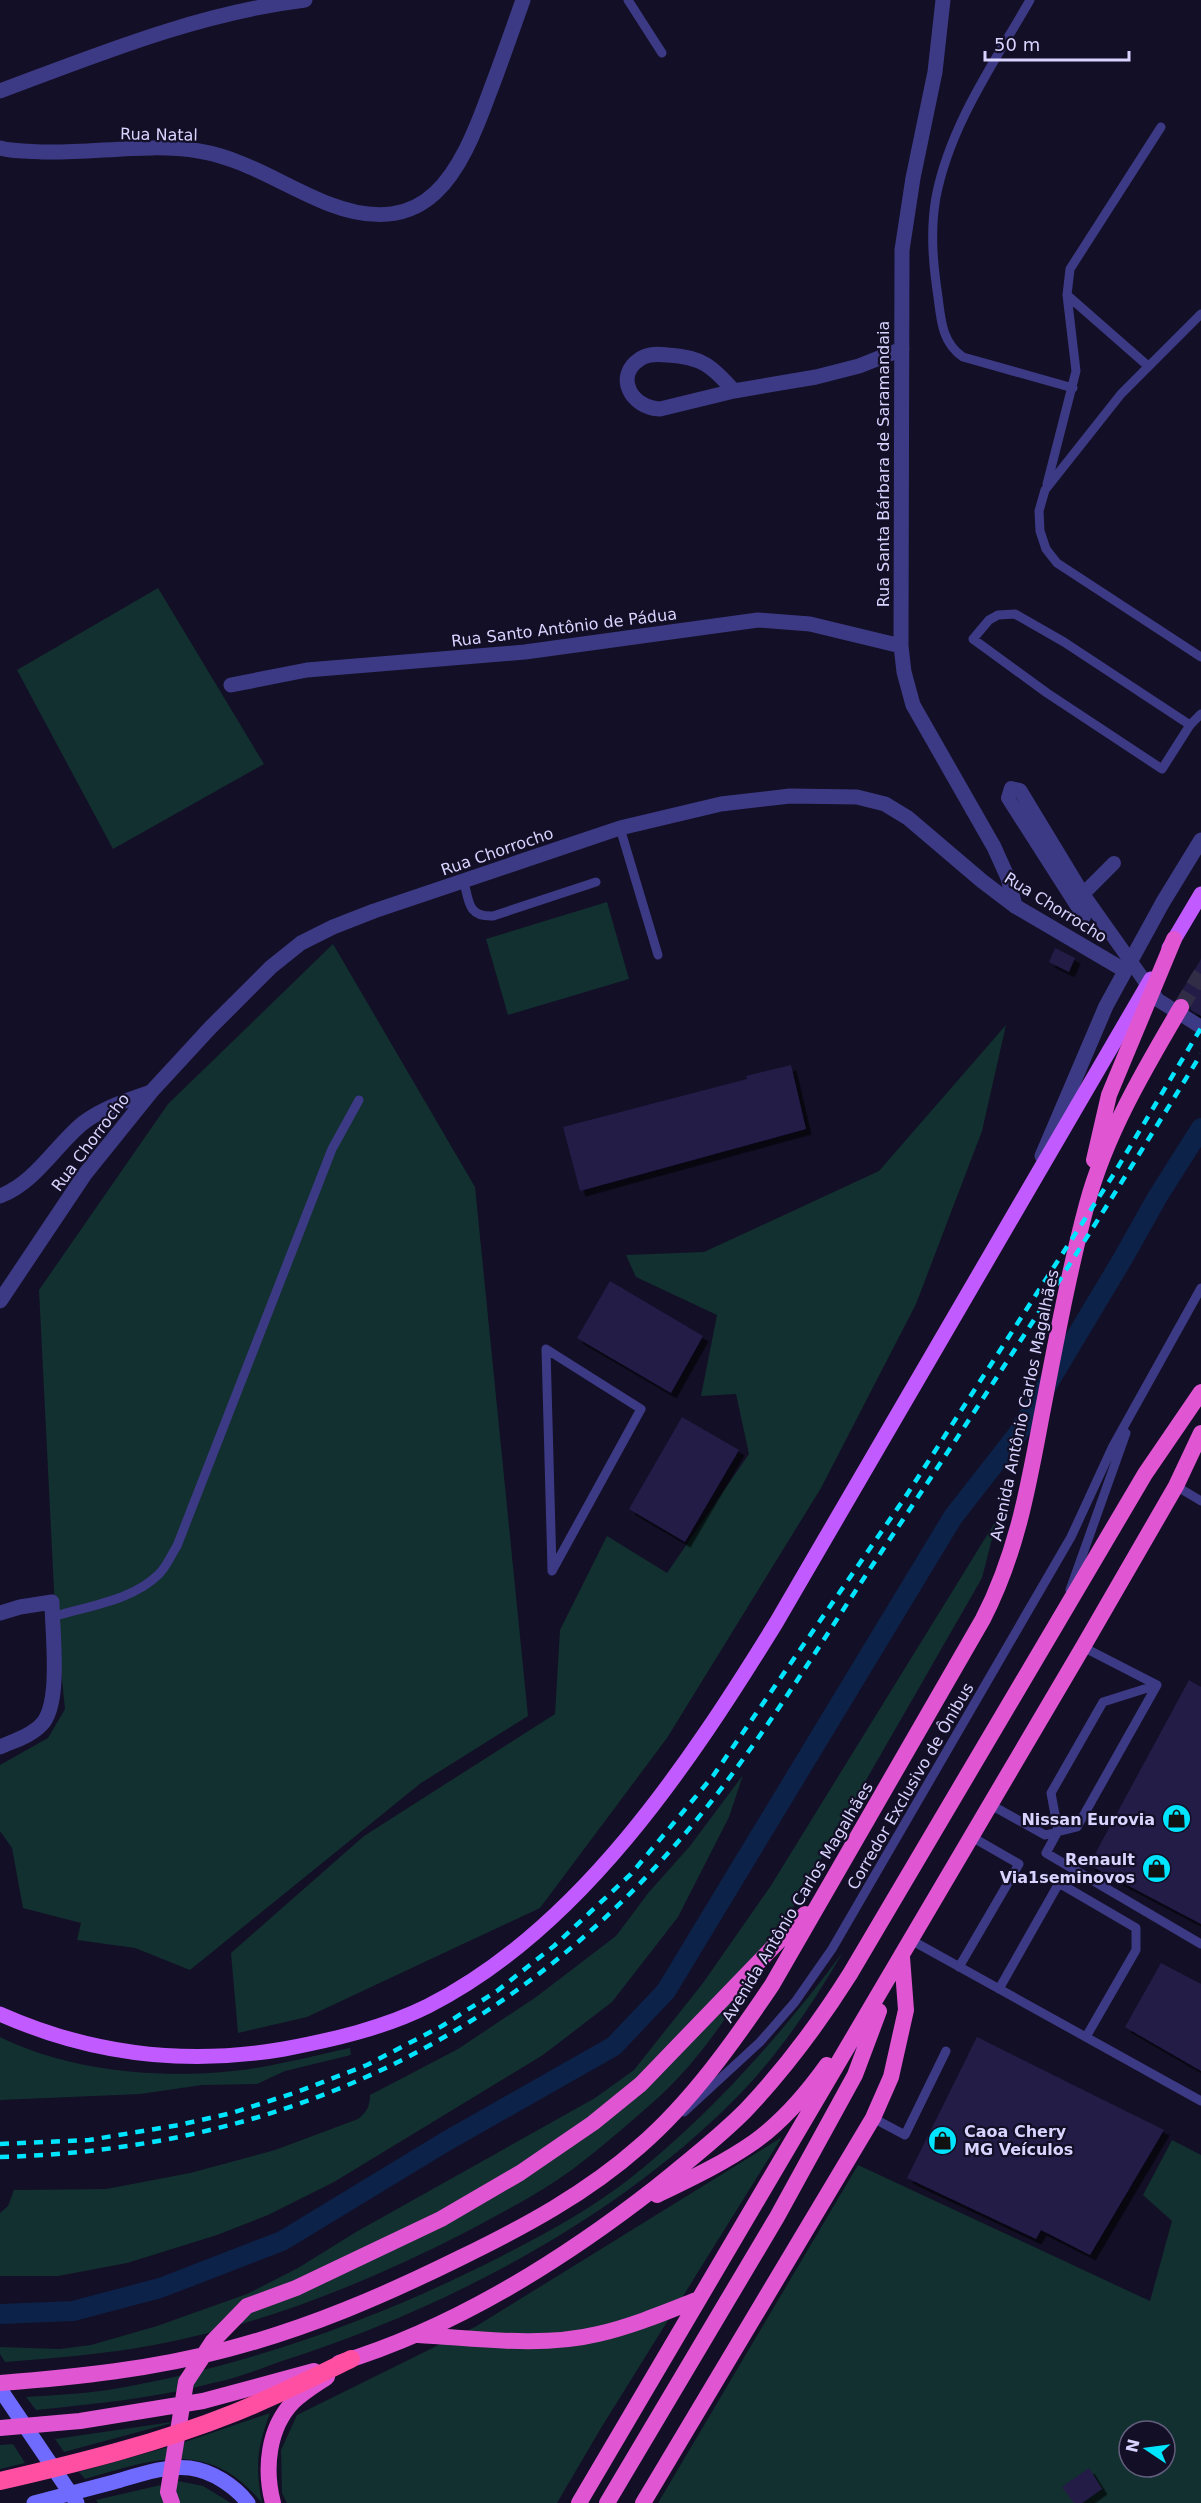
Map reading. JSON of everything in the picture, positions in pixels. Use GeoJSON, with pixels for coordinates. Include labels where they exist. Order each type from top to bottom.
{"type":"FeatureCollection","features":[{"type":"Feature","properties":{"kind":"highway"},"geometry":{"type":"LineString","coordinates":[[1087,1203],[1099,1131],[1109,1095],[1174,939]]}},
{"type":"Feature","properties":{"kind":"highway","name":"Avenida Antônio Carlos Magalhães"},"geometry":{"type":"LineString","coordinates":[[0,2383],[69,2378],[145,2367],[227,2350],[334,2315],[426,2275],[556,2208],[604,2176],[642,2145],[699,2084],[740,2033],[772,1985],[1001,1584],[1026,1497],[1057,1337],[1087,1203],[1122,1114],[1181,1007]]}},
{"type":"Feature","properties":{"kind":"highway"},"geometry":{"type":"LineString","coordinates":[[0,2428],[80,2421],[203,2401],[351,2359],[417,2335],[472,2308],[525,2277],[622,2214],[705,2149],[745,2111],[785,2067],[820,2022],[1145,1474],[1201,1392]]}},
{"type":"Feature","properties":{"kind":"highway"},"geometry":{"type":"LineString","coordinates":[[579,2503],[1083,1647],[1176,1486],[1201,1433]]}},
{"type":"Feature","properties":{"kind":"highway"},"geometry":{"type":"LineString","coordinates":[[172,2503],[168,2492],[186,2382],[213,2341],[247,2306],[296,2288],[441,2219],[520,2173],[593,2123],[641,2084],[825,1893]]}},
{"type":"Feature","properties":{"kind":"highway"},"geometry":{"type":"LineString","coordinates":[[643,2503],[873,2118],[891,2077],[906,2010],[902,1957]]}},
{"type":"Feature","properties":{"kind":"highway"},"geometry":{"type":"LineString","coordinates":[[622,2214],[756,2141],[786,2114],[822,2072],[888,1980]]}},
{"type":"Feature","properties":{"kind":"highway"},"geometry":{"type":"LineString","coordinates":[[607,2503],[722,2311],[855,2075],[888,1980]]}},
{"type":"Feature","properties":{"kind":"highway"},"geometry":{"type":"LineString","coordinates":[[417,2335],[542,2341],[596,2335],[644,2321],[699,2299]]}},
{"type":"Feature","properties":{"kind":"highway"},"geometry":{"type":"LineString","coordinates":[[0,2481],[111,2453],[192,2429],[269,2398],[351,2359]]}},
{"type":"Feature","properties":{"kind":"highway"},"geometry":{"type":"LineString","coordinates":[[273,2503],[269,2455],[283,2416],[293,2402],[351,2359]]}},
{"type":"Feature","properties":{"kind":"main road"},"geometry":{"type":"LineString","coordinates":[[0,2014],[62,2039],[134,2054],[208,2058],[254,2054],[335,2038],[427,2006],[478,1975],[519,1945],[560,1908],[606,1862],[653,1806],[716,1721],[776,1623],[1201,894]]}},
{"type":"Feature","properties":{"kind":"main road"},"geometry":{"type":"LineString","coordinates":[[0,2389],[77,2503]]}},
{"type":"Feature","properties":{"kind":"main road"},"geometry":{"type":"LineString","coordinates":[[34,2503],[152,2471],[174,2468],[192,2469],[211,2475],[226,2483],[248,2503]]}},
{"type":"Feature","properties":{"kind":"street"},"geometry":{"type":"LineString","coordinates":[[0,91],[177,28],[248,8],[305,0]]}},
{"type":"Feature","properties":{"kind":"street","name":"Rua Natal"},"geometry":{"type":"LineString","coordinates":[[0,148],[12,151],[76,152],[160,148],[201,151],[254,168],[330,204],[377,215],[401,212],[422,203],[440,191],[455,171],[479,121],[523,0]]}},
{"type":"Feature","properties":{"kind":"street","name":"Rua Santa Bárbara de Saramandaia"},"geometry":{"type":"LineString","coordinates":[[944,0],[935,72],[906,214],[902,250],[901,646],[904,672],[913,705],[994,847],[1008,878],[1015,906]]}},
{"type":"Feature","properties":{"kind":"street"},"geometry":{"type":"LineString","coordinates":[[734,391],[717,371],[697,359],[686,356],[643,357],[633,366],[628,379],[631,394],[636,402],[649,409],[660,409],[734,391],[816,377],[859,366],[902,349]]}},
{"type":"Feature","properties":{"kind":"street","name":"Rua Santo Antônio de Pádua"},"geometry":{"type":"LineString","coordinates":[[231,685],[307,670],[525,652],[758,620],[810,624],[901,646]]}},
{"type":"Feature","properties":{"kind":"street"},"geometry":{"type":"LineString","coordinates":[[1084,917],[1008,798],[1011,788],[1020,790],[1083,894],[1158,1000],[1201,1027]]}},
{"type":"Feature","properties":{"kind":"street","name":"Rua Chorrocho"},"geometry":{"type":"LineString","coordinates":[[0,1301],[85,1174],[151,1092],[240,997],[271,967],[302,943],[333,927],[374,911],[620,828],[721,804],[790,796],[857,797],[885,804],[909,818],[982,881],[1015,906],[1124,970]]}},
{"type":"Feature","properties":{"kind":"street"},"geometry":{"type":"LineString","coordinates":[[1024,1198],[1106,1006],[1124,970],[1201,840]]}},
{"type":"Feature","properties":{"kind":"street"},"geometry":{"type":"LineString","coordinates":[[1083,894],[1114,863]]}},
{"type":"Feature","properties":{"kind":"street"},"geometry":{"type":"LineString","coordinates":[[0,1196],[24,1183],[85,1122],[105,1109],[151,1092]]}},
{"type":"Feature","properties":{"kind":"street"},"geometry":{"type":"LineString","coordinates":[[0,1613],[52,1602],[54,1695],[51,1708],[41,1726],[0,1747]]}},
{"type":"Feature","properties":{"kind":"lane"},"geometry":{"type":"LineString","coordinates":[[628,0],[662,53]]}},
{"type":"Feature","properties":{"kind":"lane"},"geometry":{"type":"LineString","coordinates":[[1030,0],[958,129],[945,163],[936,198],[932,259],[942,326],[953,350],[963,357],[1074,388]]}},
{"type":"Feature","properties":{"kind":"lane"},"geometry":{"type":"LineString","coordinates":[[1161,127],[1070,269],[1067,295],[1075,351],[1074,388],[1039,511],[1046,549],[1057,563],[1201,657]]}},
{"type":"Feature","properties":{"kind":"lane"},"geometry":{"type":"LineString","coordinates":[[1067,295],[1148,366]]}},
{"type":"Feature","properties":{"kind":"lane"},"geometry":{"type":"LineString","coordinates":[[1046,490],[1121,394],[1201,314]]}},
{"type":"Feature","properties":{"kind":"lane"},"geometry":{"type":"LineString","coordinates":[[1190,725],[1064,642],[1015,615],[998,615],[989,620],[973,639],[1047,693],[1162,769],[1190,725],[1201,714]]}},
{"type":"Feature","properties":{"kind":"lane"},"geometry":{"type":"LineString","coordinates":[[620,828],[658,955]]}},
{"type":"Feature","properties":{"kind":"lane"},"geometry":{"type":"LineString","coordinates":[[464,882],[470,907],[475,913],[483,916],[493,916],[596,882]]}},
{"type":"Feature","properties":{"kind":"lane"},"geometry":{"type":"LineString","coordinates":[[52,1617],[124,1596],[144,1587],[161,1572],[177,1546],[332,1149],[359,1100]]}},
{"type":"Feature","properties":{"kind":"lane","name":"Corredor Exclusivo de Ônibus"},"geometry":{"type":"LineString","coordinates":[[642,2145],[701,2098],[760,2042],[795,2002],[832,1949],[1071,1537],[1113,1446],[1201,1288]]}},
{"type":"Feature","properties":{"kind":"lane"},"geometry":{"type":"LineString","coordinates":[[546,1349],[641,1409],[552,1571],[551,1524],[546,1349]]}},
{"type":"Feature","properties":{"kind":"lane","name":"Corredor Exclusivo de Ônibus"},"geometry":{"type":"LineString","coordinates":[[1060,1618],[1114,1464],[1142,1395]]}},
{"type":"Feature","properties":{"kind":"lane"},"geometry":{"type":"LineString","coordinates":[[1176,1486],[1201,1501]]}},
{"type":"Feature","properties":{"kind":"lane"},"geometry":{"type":"LineString","coordinates":[[1083,1647],[1157,1684]]}},
{"type":"Feature","properties":{"kind":"lane"},"geometry":{"type":"LineString","coordinates":[[1157,1684],[1103,1702],[1051,1793],[1058,1832],[1046,1853],[1201,1944]]}},
{"type":"Feature","properties":{"kind":"lane"},"geometry":{"type":"LineString","coordinates":[[991,1804],[1045,1835],[1077,1827],[1157,1684]]}},
{"type":"Feature","properties":{"kind":"lane"},"geometry":{"type":"LineString","coordinates":[[959,1967],[1019,1864],[972,1837]]}},
{"type":"Feature","properties":{"kind":"lane"},"geometry":{"type":"LineString","coordinates":[[999,1989],[1059,1883],[1136,1928],[1136,1950],[1086,2037]]}},
{"type":"Feature","properties":{"kind":"lane"},"geometry":{"type":"LineString","coordinates":[[912,1940],[1201,2101]]}},
{"type":"Feature","properties":{"kind":"lane"},"geometry":{"type":"LineString","coordinates":[[873,2118],[905,2135],[946,2051]]}},
{"type":"Feature","properties":{"kind":"green space"},"geometry":{"type":"Polygon","coordinates":[[[158,588],[264,764],[113,849],[17,670],[158,588]]]}},
{"type":"Feature","properties":{"kind":"green space"},"geometry":{"type":"Polygon","coordinates":[[[607,902],[629,979],[508,1015],[486,939],[607,902]]]}},
{"type":"Feature","properties":{"kind":"green space"},"geometry":{"type":"Polygon","coordinates":[[[333,944],[475,1187],[528,1716],[421,1783],[190,1970],[135,1948],[77,1940],[81,1923],[23,1908],[12,1848],[0,1831],[0,1765],[48,1738],[65,1709],[55,1610],[39,1290],[168,1104],[333,944]]]}},
{"type":"Feature","properties":{"kind":"green space"},"geometry":{"type":"Polygon","coordinates":[[[1006,1025],[982,1131],[916,1304],[821,1488],[667,1738],[540,1908],[307,2017],[238,2033],[231,1953],[364,1836],[555,1714],[560,1630],[607,1536],[667,1573],[749,1454],[736,1394],[701,1396],[717,1315],[636,1277],[626,1255],[704,1252],[879,1171],[1006,1025]]]}},
{"type":"Feature","properties":{"kind":"green space"},"geometry":{"type":"Polygon","coordinates":[[[997,1519],[982,1578],[768,1951],[719,2028],[691,2063],[660,2096],[617,2133],[560,2178],[506,2211],[389,2269],[313,2300],[234,2326],[154,2345],[5,2362],[0,2354],[0,2347],[60,2349],[91,2345],[157,2326],[247,2294],[298,2268],[356,2232],[595,2098],[634,2070],[703,1983],[770,1887],[997,1519]]]}},
{"type":"Feature","properties":{"kind":"green space"},"geometry":{"type":"Polygon","coordinates":[[[743,1775],[729,1817],[678,1917],[612,2002],[543,2055],[334,2182],[268,2215],[217,2235],[127,2263],[58,2276],[0,2276],[0,2213],[8,2206],[14,2190],[106,2189],[190,2173],[275,2150],[358,2119],[367,2108],[370,2095],[458,2049],[536,1997],[616,1936],[649,1892],[690,1846],[743,1775]]]}},
{"type":"Feature","properties":{"kind":"green space"},"geometry":{"type":"Polygon","coordinates":[[[843,1952],[793,2029],[765,2066],[734,2100],[687,2144],[636,2184],[581,2222],[524,2256],[404,2316],[231,2379],[148,2397],[36,2410],[26,2397],[108,2390],[210,2368],[260,2354],[358,2321],[406,2301],[533,2240],[613,2191],[687,2129],[716,2102],[769,2044],[843,1952]]]}},
{"type":"Feature","properties":{"kind":"green space"},"geometry":{"type":"Polygon","coordinates":[[[0,2037],[26,2049],[55,2058],[84,2065],[144,2073],[233,2071],[350,2048],[351,2055],[285,2071],[257,2084],[202,2085],[140,2094],[0,2100],[0,2037]]]}},
{"type":"Feature","properties":{"kind":"green space"},"geometry":{"type":"Polygon","coordinates":[[[782,2137],[557,2503],[287,2503],[282,2493],[281,2450],[297,2415],[475,2327],[782,2137]]]}},
{"type":"Feature","properties":{"kind":"green space"},"geometry":{"type":"Polygon","coordinates":[[[1172,2140],[1201,2155],[1201,2503],[658,2503],[858,2165],[1150,2301],[1172,2221],[1143,2195],[1172,2140]]]}},
{"type":"Feature","properties":{"kind":"green space"},"geometry":{"type":"Polygon","coordinates":[[[270,2413],[258,2457],[258,2478],[262,2503],[242,2482],[222,2469],[201,2462],[180,2459],[158,2461],[85,2479],[79,2472],[179,2444],[270,2413]]]}},
{"type":"Feature","properties":{"kind":"green space"},"geometry":{"type":"Polygon","coordinates":[[[179,2421],[64,2452],[55,2439],[179,2421]]]}},
{"type":"Feature","properties":{"kind":"green space"},"geometry":{"type":"Polygon","coordinates":[[[13,2444],[25,2463],[0,2469],[0,2445],[13,2444]]]}},
{"type":"Feature","properties":{"kind":"green space"},"geometry":{"type":"Polygon","coordinates":[[[178,2481],[203,2486],[231,2503],[98,2503],[96,2500],[178,2481]]]}},
{"type":"Feature","properties":{"kind":"building"},"geometry":{"type":"Polygon","coordinates":[[[1055,948],[1075,958],[1069,972],[1049,962],[1055,948]]]}},
{"type":"Feature","properties":{"kind":"building"},"geometry":{"type":"Polygon","coordinates":[[[1201,959],[1201,1016],[1191,1010],[1187,998],[1178,997],[1201,959]]]}},
{"type":"Feature","properties":{"kind":"building"},"geometry":{"type":"Polygon","coordinates":[[[791,1065],[806,1129],[580,1191],[563,1127],[747,1079],[746,1076],[791,1065]]]}},
{"type":"Feature","properties":{"kind":"building"},"geometry":{"type":"Polygon","coordinates":[[[610,1281],[703,1336],[671,1393],[577,1338],[610,1281]]]}},
{"type":"Feature","properties":{"kind":"building"},"geometry":{"type":"Polygon","coordinates":[[[682,1417],[739,1450],[685,1542],[629,1509],[682,1417]]]}},
{"type":"Feature","properties":{"kind":"building"},"geometry":{"type":"Polygon","coordinates":[[[1189,1680],[1201,1687],[1201,1924],[1089,1865],[1189,1680]]]}},
{"type":"Feature","properties":{"kind":"building"},"geometry":{"type":"Polygon","coordinates":[[[1161,1963],[1201,1984],[1201,2071],[1125,2027],[1161,1963]]]}},
{"type":"Feature","properties":{"kind":"building"},"geometry":{"type":"Polygon","coordinates":[[[977,2037],[1164,2130],[1090,2255],[1041,2230],[1036,2239],[907,2178],[977,2037]]]}},
{"type":"Feature","properties":{"kind":"building"},"geometry":{"type":"Polygon","coordinates":[[[1089,2468],[1102,2489],[1082,2503],[1074,2503],[1062,2487],[1089,2468]]]}},
{"type":"Feature","properties":{"kind":"waterway"},"geometry":{"type":"LineString","coordinates":[[0,2314],[73,2311],[160,2288],[282,2241],[445,2142],[614,2046],[666,1991],[953,1517],[1017,1435],[1158,1196],[1201,1128]]}},
{"type":"Feature","properties":{"kind":"tunnel"},"geometry":{"type":"LineString","coordinates":[[1181,1007],[1201,974]]}},
{"type":"Feature","properties":{"kind":"railway"},"geometry":{"type":"LineString","coordinates":[[0,2144],[89,2140],[179,2125],[232,2113],[297,2092],[367,2065],[442,2026],[497,1991],[554,1946],[631,1874],[713,1776],[904,1499],[1112,1177],[1201,1028]]}},
{"type":"Feature","properties":{"kind":"railway"},"geometry":{"type":"LineString","coordinates":[[0,2157],[98,2150],[192,2134],[282,2110],[368,2076],[451,2033],[528,1982],[602,1921],[670,1851],[700,1816],[756,1742],[1005,1364],[1201,1054]]}},
{"type":"Feature","properties":{"kind":"place","name":"Nissan Eurovia"},"geometry":{"type":"Point","coordinates":[1176,1819]}},
{"type":"Feature","properties":{"kind":"place","name":"Renault Via1seminovos"},"geometry":{"type":"Point","coordinates":[1156,1868]}},
{"type":"Feature","properties":{"kind":"place","name":"Caoa Chery MG Veículos"},"geometry":{"type":"Point","coordinates":[943,2140]}}]}
